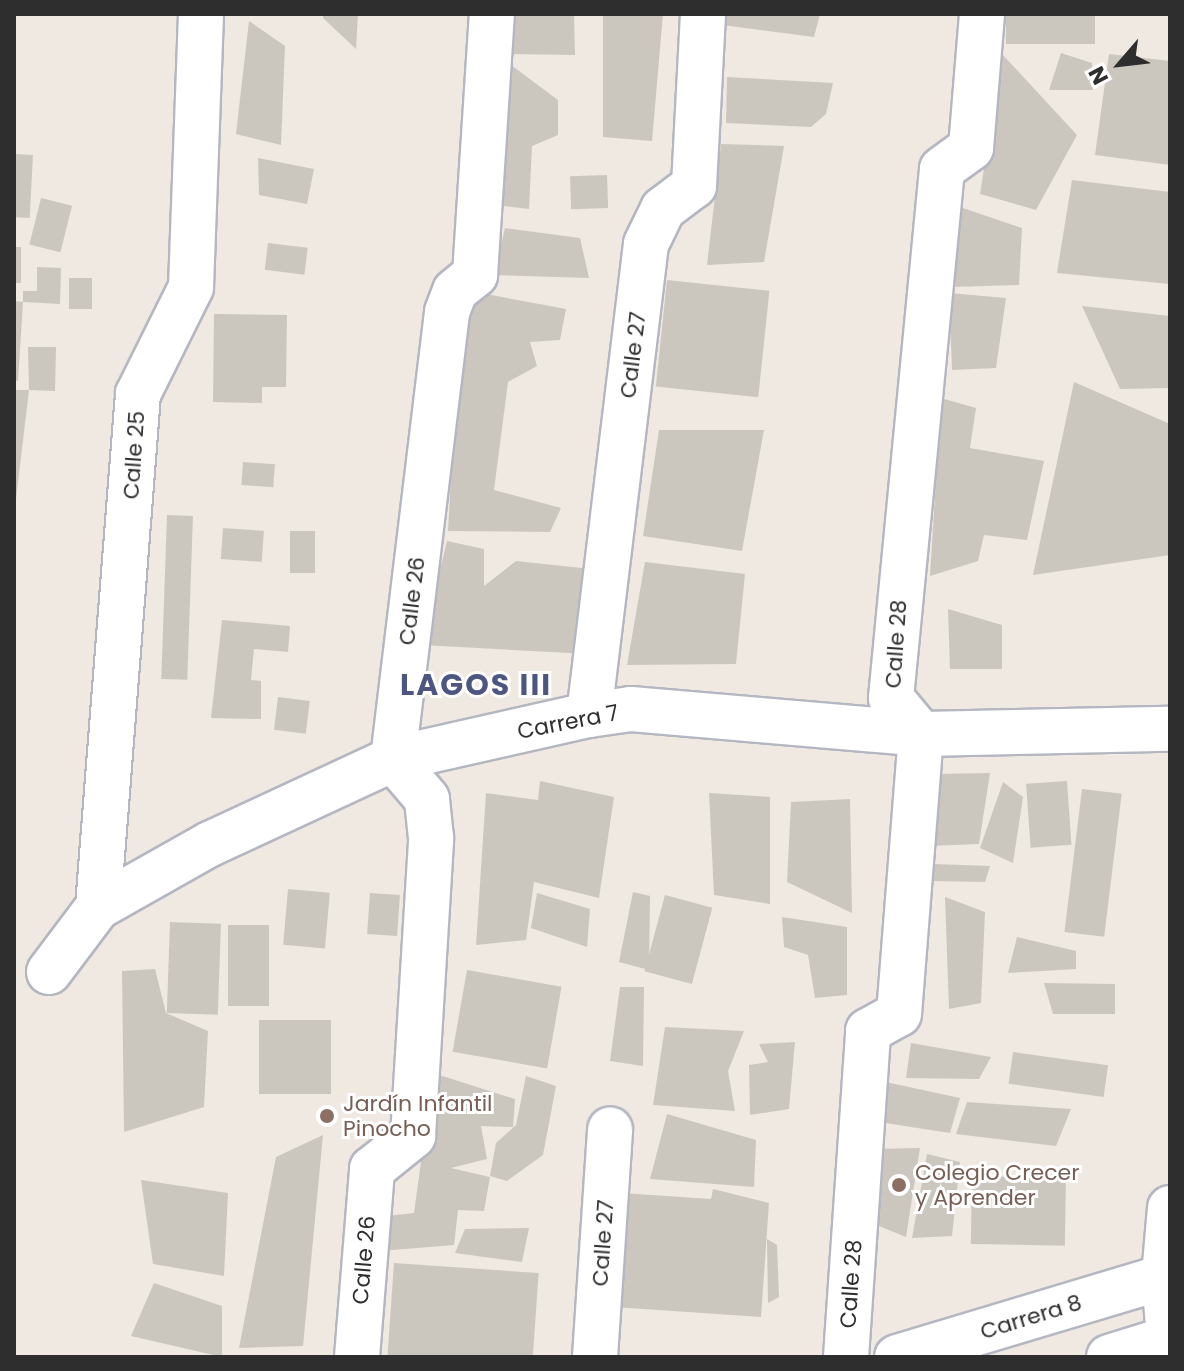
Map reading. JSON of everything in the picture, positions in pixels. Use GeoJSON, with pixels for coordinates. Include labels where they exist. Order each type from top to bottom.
{"type":"FeatureCollection","features":[{"type":"Feature","properties":{"kind":"street","name":"Calle 25"},"geometry":{"type":"LineString","coordinates":[[98,907],[138,394],[191,287],[201,14]]}},
{"type":"Feature","properties":{"kind":"street","name":"Calle 26"},"geometry":{"type":"LineString","coordinates":[[357,1357],[372,1169],[413,1136],[426,964],[427,799],[393,759],[447,312],[455,291],[475,275],[492,14]]}},
{"type":"Feature","properties":{"kind":"street","name":"Calle 27"},"geometry":{"type":"LineString","coordinates":[[589,715],[646,244],[663,209],[694,186],[703,14]]}},
{"type":"Feature","properties":{"kind":"street","name":"Calle 28"},"geometry":{"type":"LineString","coordinates":[[846,1357],[868,1031],[899,1014],[921,734],[891,698],[895,630],[942,169],[971,148],[982,14]]}},
{"type":"Feature","properties":{"kind":"street","name":"Carrera 7"},"geometry":{"type":"LineString","coordinates":[[98,907],[210,844],[393,759],[589,715],[631,709],[921,734],[1170,729]]}},
{"type":"Feature","properties":{"kind":"street"},"geometry":{"type":"LineString","coordinates":[[49,972],[98,907]]}},
{"type":"Feature","properties":{"kind":"street","name":"Calle 27"},"geometry":{"type":"LineString","coordinates":[[595,1357],[610,1129]]}},
{"type":"Feature","properties":{"kind":"street"},"geometry":{"type":"LineString","coordinates":[[1109,1357],[1169,1342],[1164,1277],[1170,1208]]}},
{"type":"Feature","properties":{"kind":"street","name":"Carrera 8"},"geometry":{"type":"LineString","coordinates":[[897,1357],[1164,1277]]}},
{"type":"Feature","properties":{"kind":"building"},"geometry":{"type":"Polygon","coordinates":[[[323,14],[358,14],[356,49],[323,18],[323,14]]]}},
{"type":"Feature","properties":{"kind":"building"},"geometry":{"type":"Polygon","coordinates":[[[516,14],[574,14],[575,55],[509,54],[516,14]]]}},
{"type":"Feature","properties":{"kind":"building"},"geometry":{"type":"Polygon","coordinates":[[[603,14],[663,14],[652,141],[603,137],[603,14]]]}},
{"type":"Feature","properties":{"kind":"building"},"geometry":{"type":"Polygon","coordinates":[[[725,14],[820,14],[814,37],[722,25],[725,14]]]}},
{"type":"Feature","properties":{"kind":"building"},"geometry":{"type":"Polygon","coordinates":[[[1006,14],[1095,14],[1095,44],[1006,44],[1006,14]]]}},
{"type":"Feature","properties":{"kind":"building"},"geometry":{"type":"Polygon","coordinates":[[[249,21],[285,46],[281,145],[236,134],[249,21]]]}},
{"type":"Feature","properties":{"kind":"building"},"geometry":{"type":"Polygon","coordinates":[[[1061,53],[1092,63],[1093,90],[1049,90],[1061,53]]]}},
{"type":"Feature","properties":{"kind":"building"},"geometry":{"type":"Polygon","coordinates":[[[1002,54],[1077,135],[1036,210],[980,194],[1002,54]]]}},
{"type":"Feature","properties":{"kind":"building"},"geometry":{"type":"Polygon","coordinates":[[[1109,54],[1170,61],[1170,165],[1095,155],[1109,54]]]}},
{"type":"Feature","properties":{"kind":"building"},"geometry":{"type":"Polygon","coordinates":[[[507,62],[558,100],[558,135],[532,146],[529,209],[487,204],[507,62]]]}},
{"type":"Feature","properties":{"kind":"building"},"geometry":{"type":"Polygon","coordinates":[[[727,77],[833,83],[826,114],[811,127],[726,123],[727,77]]]}},
{"type":"Feature","properties":{"kind":"building"},"geometry":{"type":"Polygon","coordinates":[[[721,144],[784,146],[764,262],[707,265],[721,144]]]}},
{"type":"Feature","properties":{"kind":"building"},"geometry":{"type":"Polygon","coordinates":[[[14,154],[33,155],[30,218],[14,217],[14,154]]]}},
{"type":"Feature","properties":{"kind":"building"},"geometry":{"type":"Polygon","coordinates":[[[258,158],[314,169],[307,204],[259,195],[258,158]]]}},
{"type":"Feature","properties":{"kind":"building"},"geometry":{"type":"Polygon","coordinates":[[[607,175],[608,208],[571,209],[570,176],[607,175]]]}},
{"type":"Feature","properties":{"kind":"building"},"geometry":{"type":"Polygon","coordinates":[[[1072,180],[1170,192],[1170,284],[1057,273],[1072,180]]]}},
{"type":"Feature","properties":{"kind":"building"},"geometry":{"type":"Polygon","coordinates":[[[41,198],[72,206],[60,252],[29,245],[41,198]]]}},
{"type":"Feature","properties":{"kind":"building"},"geometry":{"type":"Polygon","coordinates":[[[960,207],[1022,228],[1019,285],[951,287],[960,207]]]}},
{"type":"Feature","properties":{"kind":"building"},"geometry":{"type":"Polygon","coordinates":[[[505,228],[580,238],[589,278],[494,275],[505,228]]]}},
{"type":"Feature","properties":{"kind":"building"},"geometry":{"type":"Polygon","coordinates":[[[268,243],[308,248],[304,275],[265,270],[268,243]]]}},
{"type":"Feature","properties":{"kind":"building"},"geometry":{"type":"Polygon","coordinates":[[[14,247],[21,247],[21,283],[14,283],[14,247]]]}},
{"type":"Feature","properties":{"kind":"building"},"geometry":{"type":"Polygon","coordinates":[[[37,267],[61,268],[60,304],[23,302],[23,291],[37,291],[37,267]]]}},
{"type":"Feature","properties":{"kind":"building"},"geometry":{"type":"Polygon","coordinates":[[[69,278],[92,278],[92,309],[69,309],[69,278]]]}},
{"type":"Feature","properties":{"kind":"building"},"geometry":{"type":"Polygon","coordinates":[[[667,280],[769,291],[758,397],[656,386],[667,280]]]}},
{"type":"Feature","properties":{"kind":"building"},"geometry":{"type":"Polygon","coordinates":[[[475,292],[566,309],[560,340],[530,342],[537,366],[508,382],[494,490],[561,508],[550,532],[448,531],[460,315],[471,318],[475,292]]]}},
{"type":"Feature","properties":{"kind":"building"},"geometry":{"type":"Polygon","coordinates":[[[949,293],[1006,298],[996,368],[952,370],[949,293]]]}},
{"type":"Feature","properties":{"kind":"building"},"geometry":{"type":"Polygon","coordinates":[[[14,301],[23,302],[18,381],[14,380],[14,301]]]}},
{"type":"Feature","properties":{"kind":"building"},"geometry":{"type":"Polygon","coordinates":[[[1082,306],[1170,316],[1170,388],[1120,389],[1082,306]]]}},
{"type":"Feature","properties":{"kind":"building"},"geometry":{"type":"Polygon","coordinates":[[[214,314],[287,315],[286,387],[262,387],[262,403],[213,402],[214,314]]]}},
{"type":"Feature","properties":{"kind":"building"},"geometry":{"type":"Polygon","coordinates":[[[28,347],[56,347],[55,391],[29,390],[28,347]]]}},
{"type":"Feature","properties":{"kind":"building"},"geometry":{"type":"Polygon","coordinates":[[[1074,382],[1170,424],[1170,555],[1033,575],[1074,382]]]}},
{"type":"Feature","properties":{"kind":"building"},"geometry":{"type":"Polygon","coordinates":[[[14,390],[29,390],[14,516],[14,390]]]}},
{"type":"Feature","properties":{"kind":"building"},"geometry":{"type":"Polygon","coordinates":[[[941,398],[976,408],[970,448],[1044,461],[1027,540],[984,535],[978,561],[930,576],[941,398]]]}},
{"type":"Feature","properties":{"kind":"building"},"geometry":{"type":"Polygon","coordinates":[[[659,430],[764,430],[742,551],[643,536],[659,430]]]}},
{"type":"Feature","properties":{"kind":"building"},"geometry":{"type":"Polygon","coordinates":[[[243,462],[275,464],[273,487],[241,485],[243,462]]]}},
{"type":"Feature","properties":{"kind":"building"},"geometry":{"type":"Polygon","coordinates":[[[167,515],[193,516],[187,680],[161,679],[167,515]]]}},
{"type":"Feature","properties":{"kind":"building"},"geometry":{"type":"Polygon","coordinates":[[[223,528],[264,531],[262,562],[221,559],[223,528]]]}},
{"type":"Feature","properties":{"kind":"building"},"geometry":{"type":"Polygon","coordinates":[[[290,531],[315,531],[315,573],[290,573],[290,531]]]}},
{"type":"Feature","properties":{"kind":"building"},"geometry":{"type":"Polygon","coordinates":[[[447,541],[484,549],[484,586],[516,561],[591,569],[588,654],[422,645],[447,541]]]}},
{"type":"Feature","properties":{"kind":"building"},"geometry":{"type":"Polygon","coordinates":[[[645,562],[745,574],[736,664],[627,665],[645,562]]]}},
{"type":"Feature","properties":{"kind":"building"},"geometry":{"type":"Polygon","coordinates":[[[948,609],[1002,625],[1002,669],[950,669],[948,609]]]}},
{"type":"Feature","properties":{"kind":"building"},"geometry":{"type":"Polygon","coordinates":[[[222,620],[290,626],[288,652],[254,649],[251,680],[261,681],[261,719],[211,718],[222,620]]]}},
{"type":"Feature","properties":{"kind":"building"},"geometry":{"type":"Polygon","coordinates":[[[278,697],[310,701],[306,734],[274,730],[278,697]]]}},
{"type":"Feature","properties":{"kind":"building"},"geometry":{"type":"Polygon","coordinates":[[[990,773],[979,844],[929,846],[933,774],[990,773]]]}},
{"type":"Feature","properties":{"kind":"building"},"geometry":{"type":"Polygon","coordinates":[[[540,781],[614,797],[599,898],[534,882],[526,940],[476,945],[486,793],[538,800],[540,781]]]}},
{"type":"Feature","properties":{"kind":"building"},"geometry":{"type":"Polygon","coordinates":[[[1067,781],[1071,845],[1031,848],[1026,784],[1067,781]]]}},
{"type":"Feature","properties":{"kind":"building"},"geometry":{"type":"Polygon","coordinates":[[[1003,782],[1023,797],[1013,863],[980,848],[1003,782]]]}},
{"type":"Feature","properties":{"kind":"building"},"geometry":{"type":"Polygon","coordinates":[[[1082,789],[1122,794],[1104,937],[1064,932],[1082,789]]]}},
{"type":"Feature","properties":{"kind":"building"},"geometry":{"type":"Polygon","coordinates":[[[709,793],[770,797],[770,904],[714,895],[709,793]]]}},
{"type":"Feature","properties":{"kind":"building"},"geometry":{"type":"Polygon","coordinates":[[[850,799],[852,913],[787,882],[791,802],[850,799]]]}},
{"type":"Feature","properties":{"kind":"building"},"geometry":{"type":"Polygon","coordinates":[[[933,864],[990,866],[985,882],[930,881],[933,864]]]}},
{"type":"Feature","properties":{"kind":"building"},"geometry":{"type":"Polygon","coordinates":[[[288,889],[330,893],[325,948],[283,945],[288,889]]]}},
{"type":"Feature","properties":{"kind":"building"},"geometry":{"type":"Polygon","coordinates":[[[633,892],[650,896],[649,970],[619,962],[633,892]]]}},
{"type":"Feature","properties":{"kind":"building"},"geometry":{"type":"Polygon","coordinates":[[[370,893],[400,895],[397,936],[367,934],[370,893]]]}},
{"type":"Feature","properties":{"kind":"building"},"geometry":{"type":"Polygon","coordinates":[[[537,893],[590,909],[587,947],[531,928],[537,893]]]}},
{"type":"Feature","properties":{"kind":"building"},"geometry":{"type":"Polygon","coordinates":[[[665,895],[712,908],[692,984],[645,971],[665,895]]]}},
{"type":"Feature","properties":{"kind":"building"},"geometry":{"type":"Polygon","coordinates":[[[945,897],[985,912],[981,1003],[949,1009],[945,897]]]}},
{"type":"Feature","properties":{"kind":"building"},"geometry":{"type":"Polygon","coordinates":[[[782,917],[847,927],[847,995],[815,998],[808,955],[784,947],[782,917]]]}},
{"type":"Feature","properties":{"kind":"building"},"geometry":{"type":"Polygon","coordinates":[[[170,922],[221,924],[218,1015],[167,1013],[170,922]]]}},
{"type":"Feature","properties":{"kind":"building"},"geometry":{"type":"Polygon","coordinates":[[[228,925],[269,925],[269,1006],[228,1006],[228,925]]]}},
{"type":"Feature","properties":{"kind":"building"},"geometry":{"type":"Polygon","coordinates":[[[1017,937],[1076,951],[1076,969],[1008,973],[1017,937]]]}},
{"type":"Feature","properties":{"kind":"building"},"geometry":{"type":"Polygon","coordinates":[[[155,969],[166,1013],[208,1031],[204,1107],[124,1132],[122,971],[155,969]]]}},
{"type":"Feature","properties":{"kind":"building"},"geometry":{"type":"Polygon","coordinates":[[[467,970],[562,987],[547,1068],[453,1052],[467,970]]]}},
{"type":"Feature","properties":{"kind":"building"},"geometry":{"type":"Polygon","coordinates":[[[1044,983],[1115,984],[1115,1014],[1053,1014],[1044,983]]]}},
{"type":"Feature","properties":{"kind":"building"},"geometry":{"type":"Polygon","coordinates":[[[620,987],[644,987],[643,1066],[610,1061],[620,987]]]}},
{"type":"Feature","properties":{"kind":"building"},"geometry":{"type":"Polygon","coordinates":[[[259,1020],[331,1020],[331,1094],[259,1094],[259,1020]]]}},
{"type":"Feature","properties":{"kind":"building"},"geometry":{"type":"Polygon","coordinates":[[[665,1027],[744,1031],[728,1071],[735,1111],[653,1105],[665,1027]]]}},
{"type":"Feature","properties":{"kind":"building"},"geometry":{"type":"Polygon","coordinates":[[[795,1042],[789,1109],[750,1115],[749,1065],[768,1062],[759,1044],[795,1042]]]}},
{"type":"Feature","properties":{"kind":"building"},"geometry":{"type":"Polygon","coordinates":[[[911,1043],[991,1057],[979,1079],[906,1078],[911,1043]]]}},
{"type":"Feature","properties":{"kind":"building"},"geometry":{"type":"Polygon","coordinates":[[[1013,1052],[1108,1065],[1104,1097],[1009,1084],[1013,1052]]]}},
{"type":"Feature","properties":{"kind":"building"},"geometry":{"type":"Polygon","coordinates":[[[433,1073],[515,1099],[513,1127],[481,1126],[487,1159],[451,1168],[490,1177],[484,1211],[458,1210],[454,1245],[380,1251],[387,1216],[414,1213],[433,1073]]]}},
{"type":"Feature","properties":{"kind":"building"},"geometry":{"type":"Polygon","coordinates":[[[526,1076],[556,1086],[543,1155],[507,1181],[490,1176],[496,1143],[516,1125],[526,1076]]]}},
{"type":"Feature","properties":{"kind":"building"},"geometry":{"type":"Polygon","coordinates":[[[881,1081],[960,1098],[950,1133],[866,1120],[881,1081]]]}},
{"type":"Feature","properties":{"kind":"building"},"geometry":{"type":"Polygon","coordinates":[[[967,1102],[1071,1109],[1056,1146],[956,1134],[967,1102]]]}},
{"type":"Feature","properties":{"kind":"building"},"geometry":{"type":"Polygon","coordinates":[[[667,1114],[756,1140],[754,1187],[650,1179],[667,1114]]]}},
{"type":"Feature","properties":{"kind":"building"},"geometry":{"type":"Polygon","coordinates":[[[323,1135],[303,1346],[239,1348],[276,1157],[323,1135]]]}},
{"type":"Feature","properties":{"kind":"building"},"geometry":{"type":"Polygon","coordinates":[[[920,1148],[906,1237],[869,1222],[875,1149],[920,1148]]]}},
{"type":"Feature","properties":{"kind":"building"},"geometry":{"type":"Polygon","coordinates":[[[927,1154],[960,1162],[952,1236],[912,1238],[927,1154]]]}},
{"type":"Feature","properties":{"kind":"building"},"geometry":{"type":"Polygon","coordinates":[[[972,1176],[1066,1178],[1065,1246],[971,1244],[972,1176]]]}},
{"type":"Feature","properties":{"kind":"building"},"geometry":{"type":"Polygon","coordinates":[[[141,1180],[228,1193],[224,1276],[153,1264],[141,1180]]]}},
{"type":"Feature","properties":{"kind":"building"},"geometry":{"type":"Polygon","coordinates":[[[713,1189],[769,1203],[761,1317],[614,1307],[622,1193],[711,1199],[713,1189]]]}},
{"type":"Feature","properties":{"kind":"building"},"geometry":{"type":"Polygon","coordinates":[[[529,1228],[522,1262],[455,1253],[465,1229],[529,1228]]]}},
{"type":"Feature","properties":{"kind":"building"},"geometry":{"type":"Polygon","coordinates":[[[767,1239],[777,1245],[779,1297],[768,1303],[767,1239]]]}},
{"type":"Feature","properties":{"kind":"building"},"geometry":{"type":"Polygon","coordinates":[[[394,1263],[539,1273],[533,1357],[387,1357],[394,1263]]]}},
{"type":"Feature","properties":{"kind":"building"},"geometry":{"type":"Polygon","coordinates":[[[154,1283],[222,1306],[222,1357],[131,1336],[154,1283]]]}},
{"type":"Feature","properties":{"kind":"place","name":"Jardín Infantil Pinocho"},"geometry":{"type":"Point","coordinates":[327,1116]}},
{"type":"Feature","properties":{"kind":"place","name":"Colegio Crecer y Aprender"},"geometry":{"type":"Point","coordinates":[899,1185]}},
{"type":"Feature","properties":{"kind":"district","name":"LAGOS III"},"geometry":{"type":"Point","coordinates":[476,685]}}]}
